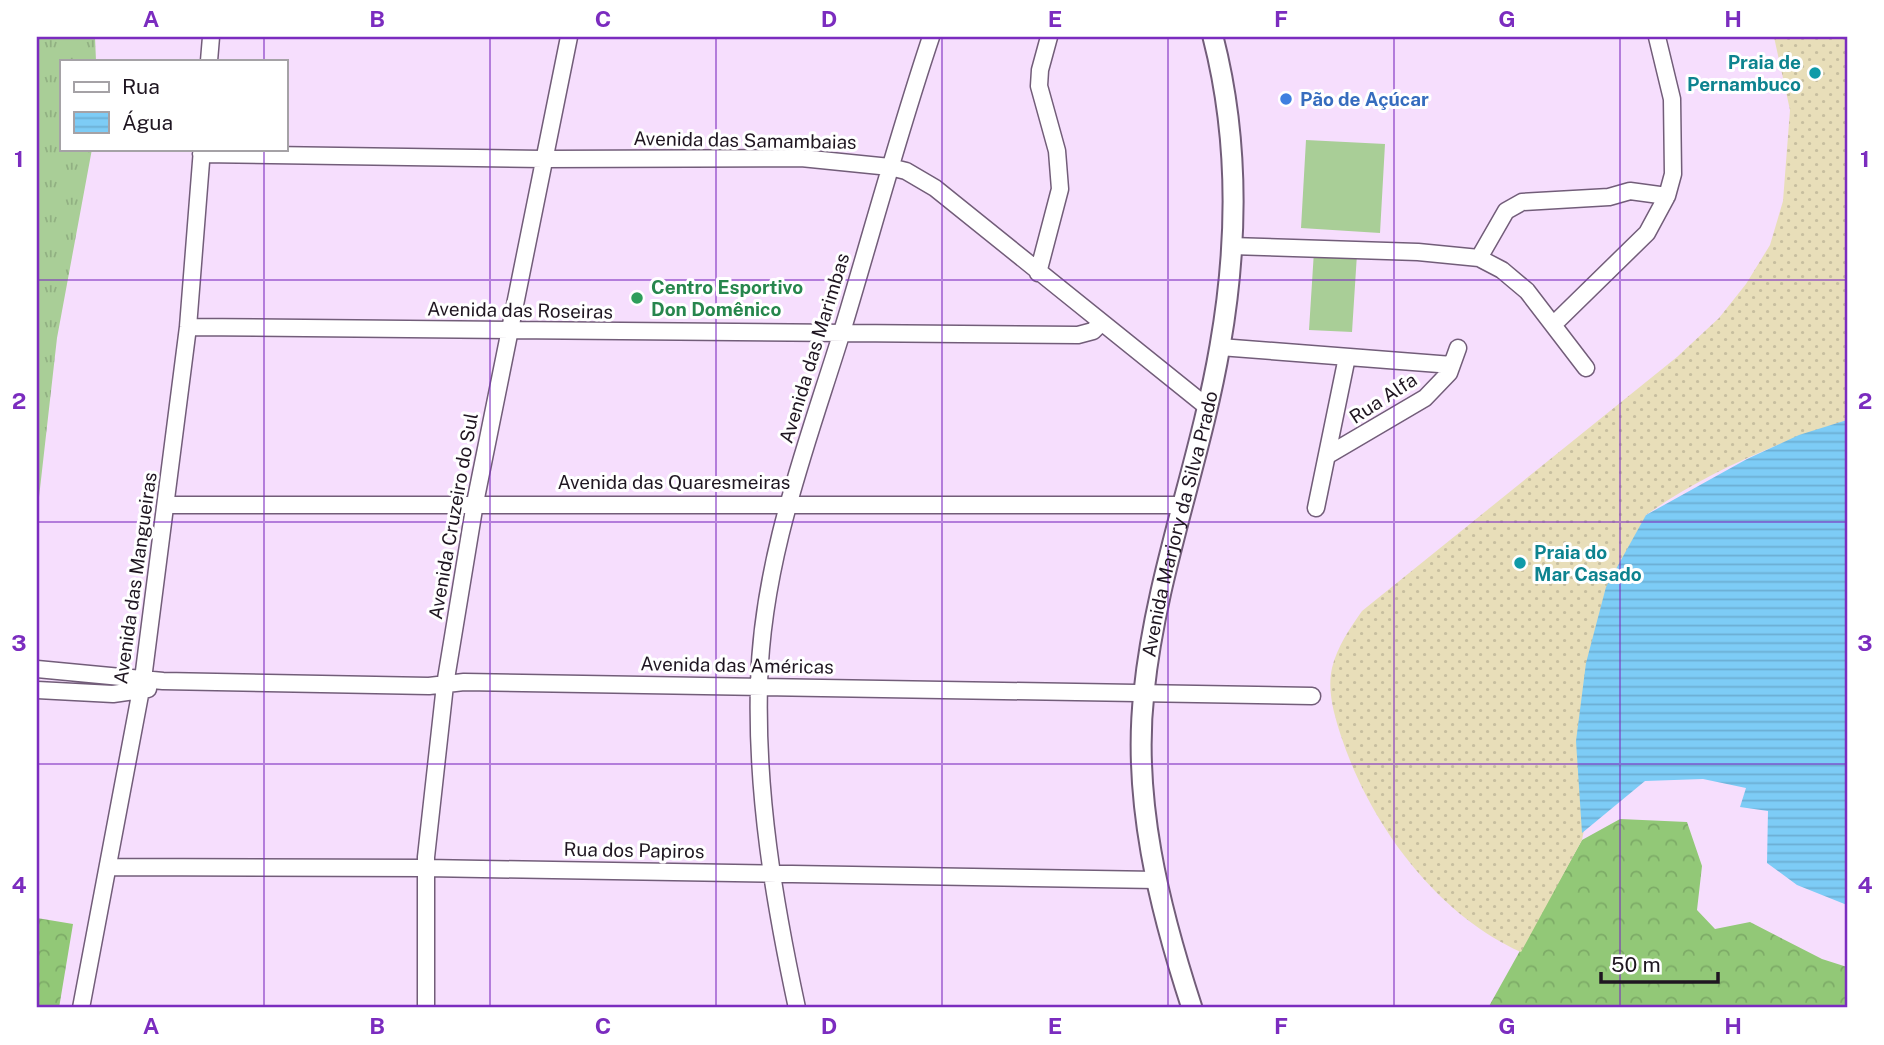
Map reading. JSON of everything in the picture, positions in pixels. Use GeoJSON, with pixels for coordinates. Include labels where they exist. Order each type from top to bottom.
{"type":"FeatureCollection","features":[{"type":"Feature","properties":{"kind":"main road","name":"Avenida Marjory da Silva Prado"},"geometry":{"type":"LineString","coordinates":[[1192,1008],[1175,959],[1157,880],[1142,790],[1143,694],[1160,588],[1220,347],[1231,246],[1233,161],[1224,92],[1213,37]]}},
{"type":"Feature","properties":{"kind":"street"},"geometry":{"type":"LineString","coordinates":[[209,60],[211,37]]}},
{"type":"Feature","properties":{"kind":"street","name":"Avenida Cruzeiro do Sul"},"geometry":{"type":"LineString","coordinates":[[426,1008],[426,868],[445,685],[475,503],[508,330],[569,37]]}},
{"type":"Feature","properties":{"kind":"street","name":"Avenida das Marimbas"},"geometry":{"type":"LineString","coordinates":[[797,1008],[769,873],[758,685],[770,579],[787,503],[931,37]]}},
{"type":"Feature","properties":{"kind":"street"},"geometry":{"type":"LineString","coordinates":[[1038,273],[1060,189],[1057,152],[1039,86],[1040,70],[1049,37]]}},
{"type":"Feature","properties":{"kind":"street"},"geometry":{"type":"LineString","coordinates":[[1554,324],[1647,233],[1667,196],[1673,174],[1672,99],[1657,37]]}},
{"type":"Feature","properties":{"kind":"street","name":"Avenida das Samambaias"},"geometry":{"type":"LineString","coordinates":[[201,151],[543,159],[789,158],[890,167],[913,175],[935,188],[1206,406]]}},
{"type":"Feature","properties":{"kind":"street","name":"Avenida das Mangueiras"},"geometry":{"type":"LineString","coordinates":[[81,1008],[142,686],[188,327],[201,151]]}},
{"type":"Feature","properties":{"kind":"street"},"geometry":{"type":"LineString","coordinates":[[1479,258],[1506,211],[1522,202],[1609,197],[1630,191],[1667,196]]}},
{"type":"Feature","properties":{"kind":"street"},"geometry":{"type":"LineString","coordinates":[[1231,246],[1458,254],[1479,258],[1516,280],[1554,324],[1586,368]]}},
{"type":"Feature","properties":{"kind":"street","name":"Avenida das Roseiras"},"geometry":{"type":"LineString","coordinates":[[188,327],[841,335],[1078,335],[1093,331],[1101,323]]}},
{"type":"Feature","properties":{"kind":"street","name":"Rua Alfa"},"geometry":{"type":"LineString","coordinates":[[1220,347],[1452,365]]}},
{"type":"Feature","properties":{"kind":"street","name":"Rua Alfa"},"geometry":{"type":"LineString","coordinates":[[1328,455],[1425,398],[1440,384],[1452,365],[1458,348]]}},
{"type":"Feature","properties":{"kind":"street","name":"Rua Alfa"},"geometry":{"type":"LineString","coordinates":[[1316,508],[1347,357]]}},
{"type":"Feature","properties":{"kind":"street","name":"Avenida das Quaresmeiras"},"geometry":{"type":"LineString","coordinates":[[167,505],[1182,505]]}},
{"type":"Feature","properties":{"kind":"street"},"geometry":{"type":"LineString","coordinates":[[37,669],[142,686]]}},
{"type":"Feature","properties":{"kind":"street"},"geometry":{"type":"LineString","coordinates":[[54,691],[57,671]]}},
{"type":"Feature","properties":{"kind":"street","name":"Avenida das Américas"},"geometry":{"type":"LineString","coordinates":[[37,690],[113,694],[163,681],[445,685],[464,682],[1312,696]]}},
{"type":"Feature","properties":{"kind":"street","name":"Rua dos Papiros"},"geometry":{"type":"LineString","coordinates":[[109,867],[426,868],[1157,880]]}},
{"type":"Feature","properties":{"kind":"green space"},"geometry":{"type":"Polygon","coordinates":[[[37,37],[95,37],[96,60],[60,60],[60,150],[92,150],[57,338],[37,515],[37,37]]]}},
{"type":"Feature","properties":{"kind":"green space"},"geometry":{"type":"Polygon","coordinates":[[[1306,140],[1385,144],[1380,233],[1301,228],[1306,140]]]}},
{"type":"Feature","properties":{"kind":"green space"},"geometry":{"type":"Polygon","coordinates":[[[1314,251],[1357,254],[1352,332],[1309,330],[1314,251]]]}},
{"type":"Feature","properties":{"kind":"green space"},"geometry":{"type":"Polygon","coordinates":[[[1620,819],[1687,822],[1702,866],[1697,910],[1715,929],[1750,922],[1822,959],[1847,967],[1847,1008],[1488,1008],[1582,840],[1620,819]]]}},
{"type":"Feature","properties":{"kind":"green space"},"geometry":{"type":"Polygon","coordinates":[[[37,918],[73,924],[59,1008],[37,1008],[37,918]]]}},
{"type":"Feature","properties":{"kind":"sand","name":"Praia do Mar Casado"},"geometry":{"type":"Polygon","coordinates":[[[1774,37],[1847,37],[1847,420],[1795,438],[1717,472],[1646,515],[1582,840],[1521,952],[1461,915],[1434,890],[1388,833],[1369,802],[1341,736],[1331,694],[1334,660],[1362,611],[1677,357],[1719,318],[1746,284],[1770,245],[1783,201],[1790,110],[1774,37]]]}},
{"type":"Feature","properties":{"kind":"water"},"geometry":{"type":"Polygon","coordinates":[[[1847,420],[1847,905],[1797,885],[1767,863],[1768,811],[1740,807],[1746,788],[1703,779],[1645,781],[1582,833],[1576,741],[1586,663],[1606,587],[1646,515],[1747,459],[1799,435],[1847,420]]]}},
{"type":"Feature","properties":{"kind":"place","name":"Praia de Pernambuco"},"geometry":{"type":"Point","coordinates":[1815,73]}},
{"type":"Feature","properties":{"kind":"place","name":"Pão de Açúcar"},"geometry":{"type":"Point","coordinates":[1286,99]}},
{"type":"Feature","properties":{"kind":"place","name":"Centro Esportivo Don Domênico"},"geometry":{"type":"Point","coordinates":[637,298]}},
{"type":"Feature","properties":{"kind":"place","name":"Praia do Mar Casado"},"geometry":{"type":"Point","coordinates":[1520,563]}}]}
